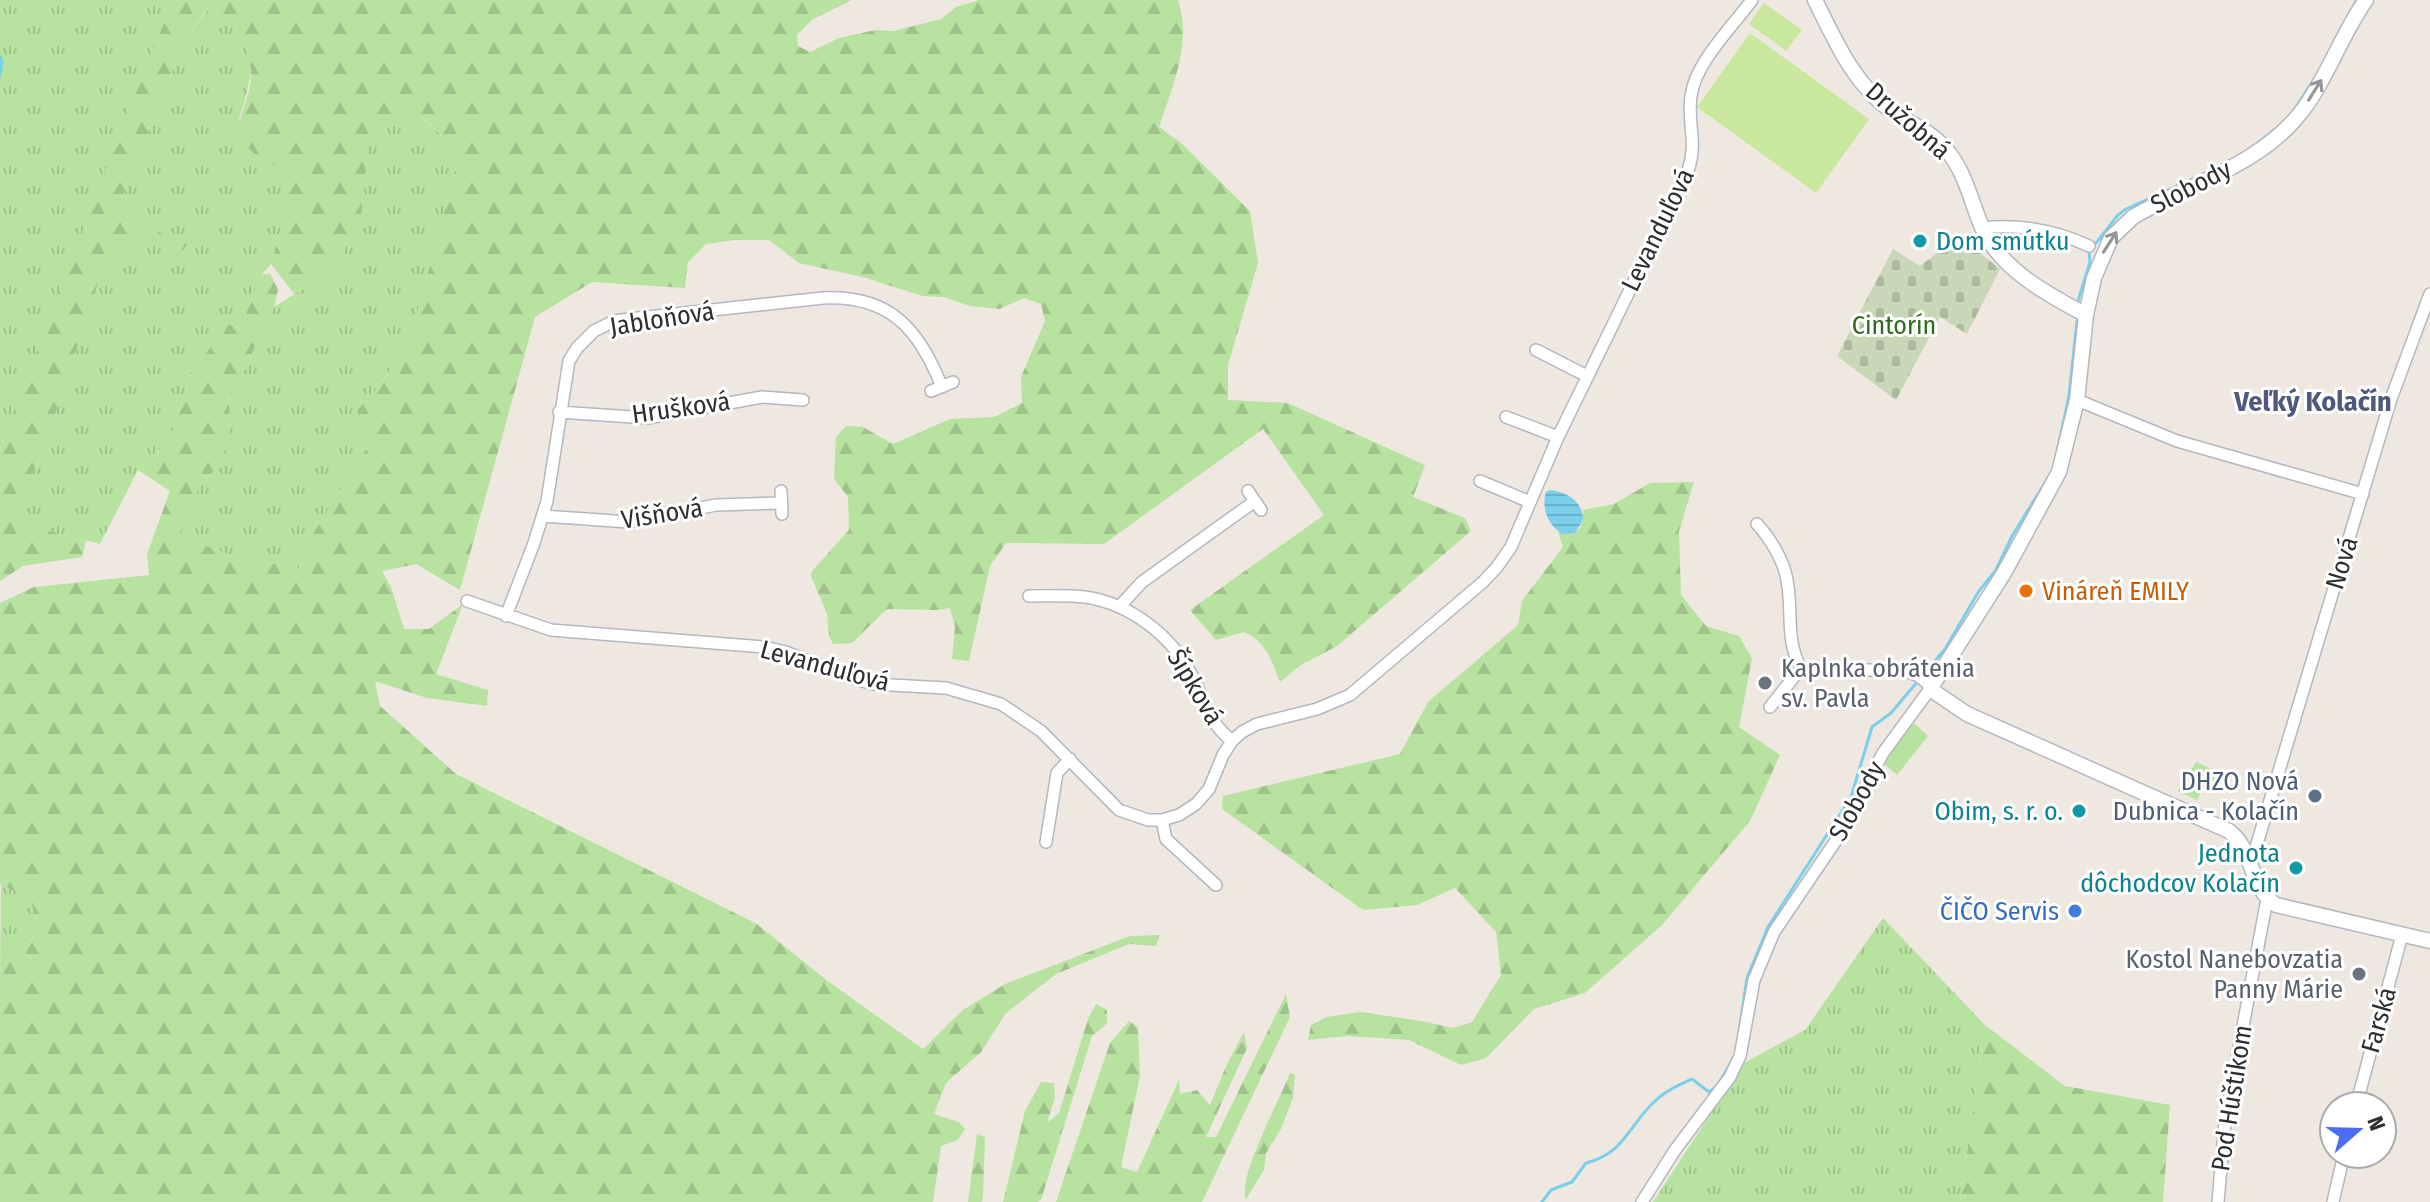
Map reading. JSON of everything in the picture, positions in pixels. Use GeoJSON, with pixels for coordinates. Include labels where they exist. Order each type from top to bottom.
{"type":"FeatureCollection","features":[{"type":"Feature","properties":{"kind":"street","name":"Levanduľová"},"geometry":{"type":"LineString","coordinates":[[1232,741],[1257,724],[1335,702],[1367,683],[1497,567],[1511,547],[1558,437],[1688,171],[1694,143],[1691,95],[1697,74],[1752,0]]}},
{"type":"Feature","properties":{"kind":"street","name":"Družobná"},"geometry":{"type":"LineString","coordinates":[[1815,0],[1847,61],[1871,93],[1890,110],[1934,137],[1946,149],[1965,178],[1982,228],[1999,251],[2026,280],[2086,315]]}},
{"type":"Feature","properties":{"kind":"street","name":"Slobody"},"geometry":{"type":"LineString","coordinates":[[1642,1202],[1735,1067],[1740,1056],[1754,980],[1774,932],[1837,839],[1925,683],[2004,573],[2045,500],[2065,454],[2077,400],[2086,315],[2105,248],[2119,228],[2145,210],[2249,157],[2284,131],[2316,90],[2366,0]]}},
{"type":"Feature","properties":{"kind":"street"},"geometry":{"type":"LineString","coordinates":[[1982,228],[2018,226],[2060,234],[2089,246]]}},
{"type":"Feature","properties":{"kind":"street","name":"Nová"},"geometry":{"type":"LineString","coordinates":[[2250,867],[2391,399],[2430,294]]}},
{"type":"Feature","properties":{"kind":"street","name":"Jabloňová"},"geometry":{"type":"LineString","coordinates":[[506,616],[543,516],[569,361],[584,339],[603,325],[629,319],[823,298],[865,301],[901,320],[926,351],[942,387]]}},
{"type":"Feature","properties":{"kind":"street"},"geometry":{"type":"LineString","coordinates":[[1536,350],[1587,376]]}},
{"type":"Feature","properties":{"kind":"street","name":"Hrušková"},"geometry":{"type":"LineString","coordinates":[[559,412],[647,418],[762,397],[803,400]]}},
{"type":"Feature","properties":{"kind":"street"},"geometry":{"type":"LineString","coordinates":[[2077,400],[2177,441],[2363,494]]}},
{"type":"Feature","properties":{"kind":"street"},"geometry":{"type":"LineString","coordinates":[[1506,417],[1558,437]]}},
{"type":"Feature","properties":{"kind":"street"},"geometry":{"type":"LineString","coordinates":[[1480,481],[1530,502]]}},
{"type":"Feature","properties":{"kind":"street"},"geometry":{"type":"LineString","coordinates":[[1119,607],[1142,582],[1255,501]]}},
{"type":"Feature","properties":{"kind":"street","name":"Višňová"},"geometry":{"type":"LineString","coordinates":[[543,516],[629,522],[716,505],[781,503]]}},
{"type":"Feature","properties":{"kind":"street"},"geometry":{"type":"LineString","coordinates":[[1757,524],[1767,535],[1785,571],[1791,645],[1801,668]]}},
{"type":"Feature","properties":{"kind":"street","name":"Šípková"},"geometry":{"type":"LineString","coordinates":[[1029,596],[1085,597],[1119,607],[1148,623],[1176,650],[1193,676],[1212,721],[1232,741]]}},
{"type":"Feature","properties":{"kind":"street","name":"Levanduľová"},"geometry":{"type":"LineString","coordinates":[[467,601],[551,630],[765,647],[873,684],[964,691],[1019,714],[1041,731],[1119,810],[1138,818],[1162,820]]}},
{"type":"Feature","properties":{"kind":"street"},"geometry":{"type":"LineString","coordinates":[[1801,668],[1878,668],[1925,683],[1967,714],[2229,831],[2238,839],[2254,881],[2267,899],[2286,909],[2430,941]]}},
{"type":"Feature","properties":{"kind":"street"},"geometry":{"type":"LineString","coordinates":[[1770,707],[1801,668]]}},
{"type":"Feature","properties":{"kind":"street"},"geometry":{"type":"LineString","coordinates":[[1216,885],[1166,839],[1162,820],[1179,815],[1202,798],[1232,741]]}},
{"type":"Feature","properties":{"kind":"street"},"geometry":{"type":"LineString","coordinates":[[1046,842],[1057,773],[1070,759]]}},
{"type":"Feature","properties":{"kind":"street"},"geometry":{"type":"LineString","coordinates":[[2238,839],[2260,834]]}},
{"type":"Feature","properties":{"kind":"street","name":"Pod Húštikom"},"geometry":{"type":"LineString","coordinates":[[2218,1202],[2225,1121],[2267,899]]}},
{"type":"Feature","properties":{"kind":"street","name":"Farská"},"geometry":{"type":"LineString","coordinates":[[2360,1090],[2402,935]]}},
{"type":"Feature","properties":{"kind":"street"},"geometry":{"type":"LineString","coordinates":[[2333,1202],[2340,1170]]}},
{"type":"Feature","properties":{"kind":"green space"},"geometry":{"type":"Polygon","coordinates":[[[0,0],[175,0],[0,449],[0,0]]]}},
{"type":"Feature","properties":{"kind":"green space"},"geometry":{"type":"Polygon","coordinates":[[[174,0],[852,0],[812,20],[797,35],[798,46],[810,52],[839,38],[876,30],[894,31],[941,19],[956,7],[979,0],[1178,0],[1182,16],[1182,48],[1159,127],[1181,143],[1250,211],[1258,263],[1228,365],[1228,400],[1288,403],[1425,465],[1413,497],[1465,518],[1471,531],[1337,646],[1301,665],[1280,682],[1267,652],[1252,636],[1244,632],[1216,640],[1190,610],[1324,515],[1263,429],[1104,544],[1006,543],[990,566],[969,661],[952,659],[955,627],[950,608],[887,609],[852,643],[833,644],[827,614],[811,576],[812,571],[849,530],[848,497],[834,479],[836,437],[846,426],[863,427],[893,444],[950,419],[994,417],[1022,403],[1021,377],[1045,321],[1041,304],[1024,298],[999,309],[970,306],[944,297],[922,296],[863,277],[799,263],[769,240],[706,244],[688,262],[685,288],[592,282],[535,317],[460,590],[416,564],[382,571],[391,587],[404,629],[429,629],[463,604],[436,674],[488,690],[487,706],[427,698],[375,681],[380,706],[456,774],[757,924],[825,979],[923,1049],[963,1010],[1005,984],[1130,936],[1160,935],[1156,946],[1129,944],[1056,974],[1006,1013],[981,1052],[946,1083],[934,1114],[959,1122],[965,1129],[958,1140],[941,1146],[933,1202],[0,1202],[0,980],[5,962],[22,958],[38,929],[31,901],[0,883],[0,603],[34,587],[149,575],[147,554],[170,491],[138,470],[170,439],[192,370],[214,343],[214,318],[240,329],[261,275],[270,273],[278,290],[274,307],[240,379],[229,395],[230,428],[225,459],[199,486],[180,536],[235,557],[299,568],[304,548],[370,443],[357,433],[358,409],[380,386],[411,336],[456,167],[446,139],[423,118],[383,129],[368,148],[361,218],[333,270],[295,295],[271,264],[287,205],[280,165],[263,162],[240,140],[241,116],[251,72],[246,50],[227,22],[208,8],[183,43],[120,204],[130,220],[187,244],[184,250],[129,237],[100,277],[49,433],[14,522],[86,541],[82,557],[23,566],[0,581],[0,449],[136,89],[174,0]]]}},
{"type":"Feature","properties":{"kind":"green space"},"geometry":{"type":"Polygon","coordinates":[[[1764,3],[1802,30],[1786,51],[1749,24],[1764,3]]]}},
{"type":"Feature","properties":{"kind":"green space"},"geometry":{"type":"Polygon","coordinates":[[[209,8],[237,32],[249,56],[249,83],[239,119],[280,165],[287,205],[271,264],[261,275],[240,329],[214,318],[214,343],[192,370],[170,439],[138,470],[100,544],[13,523],[49,433],[100,277],[129,237],[184,249],[187,245],[130,220],[120,204],[183,43],[209,8]]]}},
{"type":"Feature","properties":{"kind":"green space"},"geometry":{"type":"Polygon","coordinates":[[[1750,33],[1869,119],[1816,193],[1697,107],[1750,33]]]}},
{"type":"Feature","properties":{"kind":"green space"},"geometry":{"type":"Polygon","coordinates":[[[422,118],[446,139],[456,167],[411,336],[380,386],[358,409],[370,443],[304,548],[299,568],[235,557],[180,536],[199,486],[225,459],[230,428],[229,395],[240,379],[274,307],[333,270],[361,218],[368,148],[383,129],[422,118]]]}},
{"type":"Feature","properties":{"kind":"green space","name":"Cintorín"},"geometry":{"type":"Polygon","coordinates":[[[1959,236],[2000,269],[1967,334],[1940,317],[1896,400],[1837,356],[1893,249],[1920,266],[1959,236]]]}},
{"type":"Feature","properties":{"kind":"green space"},"geometry":{"type":"Polygon","coordinates":[[[1694,482],[1679,531],[1681,595],[1706,626],[1739,636],[1752,658],[1739,727],[1780,755],[1750,821],[1662,925],[1585,993],[1534,1009],[1486,1058],[1461,1065],[1409,1040],[1347,1036],[1308,1040],[1311,1025],[1327,1017],[1360,1012],[1453,1028],[1472,1022],[1501,975],[1496,932],[1455,888],[1417,905],[1363,910],[1222,809],[1223,796],[1400,754],[1428,702],[1518,625],[1522,601],[1563,547],[1558,532],[1575,533],[1581,526],[1583,510],[1614,504],[1650,483],[1694,482]]]}},
{"type":"Feature","properties":{"kind":"green space"},"geometry":{"type":"Polygon","coordinates":[[[1915,724],[1928,736],[1897,775],[1883,763],[1909,726],[1915,724]]]}},
{"type":"Feature","properties":{"kind":"green space"},"geometry":{"type":"Polygon","coordinates":[[[2196,762],[2220,773],[2212,789],[2204,786],[2197,800],[2178,791],[2196,762]]]}},
{"type":"Feature","properties":{"kind":"green space"},"geometry":{"type":"Polygon","coordinates":[[[1,883],[31,901],[38,929],[22,958],[5,963],[0,980],[1,883]]]}},
{"type":"Feature","properties":{"kind":"green space"},"geometry":{"type":"Polygon","coordinates":[[[1883,918],[1985,1025],[1960,1202],[1653,1202],[1744,1063],[1805,1030],[1883,918]]]}},
{"type":"Feature","properties":{"kind":"green space"},"geometry":{"type":"Polygon","coordinates":[[[1286,994],[1290,1017],[1202,1202],[1056,1202],[1110,1043],[1129,1021],[1138,1027],[1140,1076],[1121,1167],[1137,1172],[1179,1080],[1180,1094],[1197,1090],[1210,1105],[1244,1032],[1247,1048],[1206,1137],[1216,1137],[1286,994]]]}},
{"type":"Feature","properties":{"kind":"green space"},"geometry":{"type":"Polygon","coordinates":[[[1096,1004],[1107,1010],[1107,1024],[1092,1036],[1041,1200],[1003,1202],[1025,1111],[1041,1082],[1054,1083],[1055,1098],[1047,1123],[1059,1113],[1088,1019],[1096,1004]]]}},
{"type":"Feature","properties":{"kind":"green space"},"geometry":{"type":"Polygon","coordinates":[[[1985,1025],[2065,1086],[2170,1105],[2163,1202],[1960,1202],[1985,1025]]]}},
{"type":"Feature","properties":{"kind":"green space"},"geometry":{"type":"Polygon","coordinates":[[[1290,1073],[1295,1074],[1293,1098],[1281,1129],[1266,1153],[1264,1170],[1246,1199],[1245,1188],[1254,1156],[1290,1073]]]}},
{"type":"Feature","properties":{"kind":"green space"},"geometry":{"type":"Polygon","coordinates":[[[977,1134],[985,1137],[983,1195],[982,1202],[968,1202],[977,1134]]]}},
{"type":"Feature","properties":{"kind":"water"},"geometry":{"type":"Polygon","coordinates":[[[1550,490],[1568,496],[1580,508],[1583,520],[1575,533],[1562,534],[1549,521],[1544,504],[1546,492],[1550,490]]]}},
{"type":"Feature","properties":{"kind":"waterway"},"geometry":{"type":"LineString","coordinates":[[2351,10],[2357,0]]}},
{"type":"Feature","properties":{"kind":"waterway"},"geometry":{"type":"LineString","coordinates":[[0,57],[0,76]]}},
{"type":"Feature","properties":{"kind":"waterway"},"geometry":{"type":"LineString","coordinates":[[2294,110],[2318,73]]}},
{"type":"Feature","properties":{"kind":"waterway"},"geometry":{"type":"LineString","coordinates":[[2258,143],[2274,130]]}},
{"type":"Feature","properties":{"kind":"waterway"},"geometry":{"type":"LineString","coordinates":[[2078,301],[2090,262],[2089,252],[2118,215],[2192,179]]}},
{"type":"Feature","properties":{"kind":"waterway"},"geometry":{"type":"LineString","coordinates":[[1738,1039],[1747,978],[1768,927],[1851,797],[1872,727],[1891,713],[1945,649],[1979,591],[1996,570],[2012,536],[2053,470],[2069,396],[2077,321]]}},
{"type":"Feature","properties":{"kind":"waterway"},"geometry":{"type":"LineString","coordinates":[[1542,1202],[1551,1190],[1572,1182],[1586,1163],[1618,1145],[1663,1095],[1692,1079],[1709,1092],[1717,1086],[1732,1061]]}},
{"type":"Feature","properties":{"kind":"place","name":"Dom smútku"},"geometry":{"type":"Point","coordinates":[1920,241]}},
{"type":"Feature","properties":{"kind":"place","name":"Vináreň EMILY"},"geometry":{"type":"Point","coordinates":[2026,591]}},
{"type":"Feature","properties":{"kind":"place","name":"Kaplnka obrátenia sv. Pavla"},"geometry":{"type":"Point","coordinates":[1765,683]}},
{"type":"Feature","properties":{"kind":"place","name":"DHZO Nová Dubnica - Kolačín"},"geometry":{"type":"Point","coordinates":[2315,796]}},
{"type":"Feature","properties":{"kind":"place","name":"Obim, s. r. o."},"geometry":{"type":"Point","coordinates":[2079,811]}},
{"type":"Feature","properties":{"kind":"place","name":"Jednota dôchodcov Kolačín"},"geometry":{"type":"Point","coordinates":[2296,868]}},
{"type":"Feature","properties":{"kind":"place","name":"ČIČO Servis"},"geometry":{"type":"Point","coordinates":[2075,911]}},
{"type":"Feature","properties":{"kind":"place","name":"Kostol Nanebovzatia Panny Márie"},"geometry":{"type":"Point","coordinates":[2359,974]}},
{"type":"Feature","properties":{"kind":"district","name":"Veľký Kolačín"},"geometry":{"type":"Point","coordinates":[2313,401]}}]}
